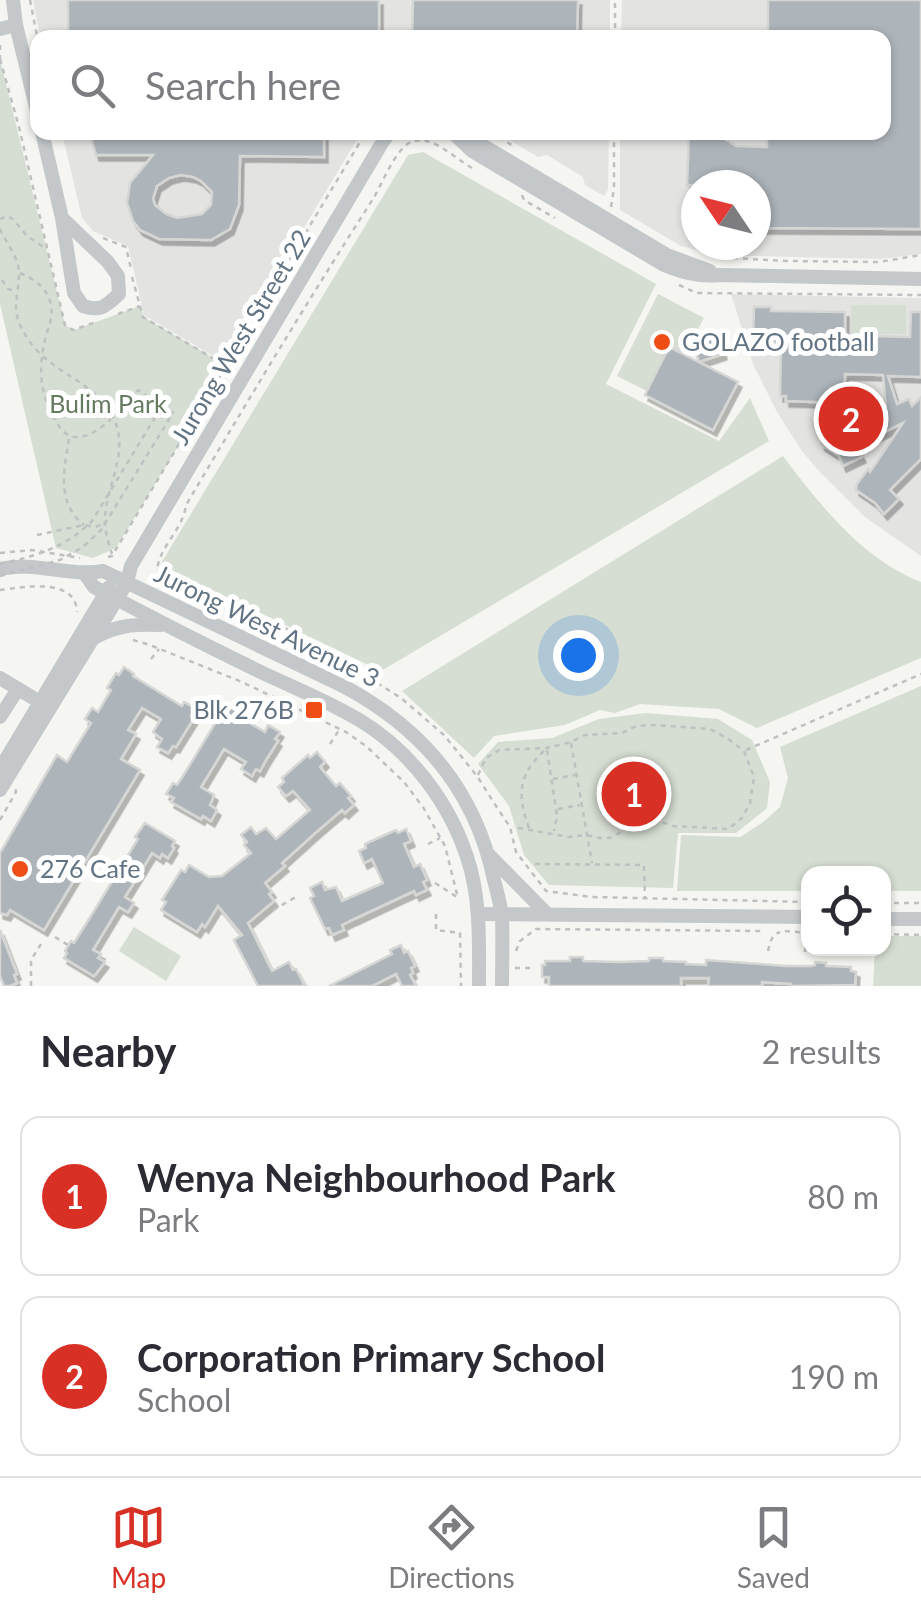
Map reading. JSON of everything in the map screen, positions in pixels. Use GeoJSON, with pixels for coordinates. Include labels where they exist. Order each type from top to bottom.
{"type":"FeatureCollection","features":[{"type":"Feature","properties":{"kind":"street"},"geometry":{"type":"LineString","coordinates":[[14,0],[30,82]]}},
{"type":"Feature","properties":{"kind":"street"},"geometry":{"type":"LineString","coordinates":[[0,28],[16,24]]}},
{"type":"Feature","properties":{"kind":"street"},"geometry":{"type":"LineString","coordinates":[[44,140],[74,292],[83,306],[94,310],[106,306],[119,294],[118,276],[62,218]]}},
{"type":"Feature","properties":{"kind":"street","name":"Jurong West Street 22"},"geometry":{"type":"LineString","coordinates":[[111,596],[384,140]]}},
{"type":"Feature","properties":{"kind":"street"},"geometry":{"type":"LineString","coordinates":[[460,140],[472,151],[685,274],[921,280]]}},
{"type":"Feature","properties":{"kind":"street"},"geometry":{"type":"LineString","coordinates":[[0,566],[44,567],[85,574],[103,571],[121,580]]}},
{"type":"Feature","properties":{"kind":"street","name":"Jurong West Avenue 3"},"geometry":{"type":"LineString","coordinates":[[85,574],[94,587],[331,704],[365,723],[400,750],[450,815],[468,858],[478,914],[480,986]]}},
{"type":"Feature","properties":{"kind":"street","name":"Jurong West Avenue 3"},"geometry":{"type":"LineString","coordinates":[[121,580],[376,703],[414,733],[453,778],[489,854],[502,913],[502,986]]}},
{"type":"Feature","properties":{"kind":"street"},"geometry":{"type":"LineString","coordinates":[[0,769],[91,640],[111,596]]}},
{"type":"Feature","properties":{"kind":"street"},"geometry":{"type":"LineString","coordinates":[[7,788],[45,705],[111,596]]}},
{"type":"Feature","properties":{"kind":"street"},"geometry":{"type":"LineString","coordinates":[[91,640],[129,624],[166,625]]}},
{"type":"Feature","properties":{"kind":"street"},"geometry":{"type":"LineString","coordinates":[[0,678],[45,705]]}},
{"type":"Feature","properties":{"kind":"street"},"geometry":{"type":"LineString","coordinates":[[0,717],[18,690]]}},
{"type":"Feature","properties":{"kind":"street"},"geometry":{"type":"LineString","coordinates":[[489,854],[547,914]]}},
{"type":"Feature","properties":{"kind":"street"},"geometry":{"type":"LineString","coordinates":[[478,914],[801,928]]}},
{"type":"Feature","properties":{"kind":"street"},"geometry":{"type":"LineString","coordinates":[[891,919],[921,919]]}},
{"type":"Feature","properties":{"kind":"path"},"geometry":{"type":"LineString","coordinates":[[30,0],[36,30]]}},
{"type":"Feature","properties":{"kind":"path"},"geometry":{"type":"LineString","coordinates":[[615,0],[615,30]]}},
{"type":"Feature","properties":{"kind":"path"},"geometry":{"type":"LineString","coordinates":[[0,45],[0,61]]}},
{"type":"Feature","properties":{"kind":"path"},"geometry":{"type":"LineString","coordinates":[[0,553],[32,550],[93,560],[112,556],[361,140]]}},
{"type":"Feature","properties":{"kind":"path"},"geometry":{"type":"LineString","coordinates":[[484,174],[425,140],[409,142],[401,150],[186,505],[184,516],[158,557],[157,570],[164,578],[260,624],[269,622],[300,637],[306,646],[401,698],[444,735],[477,776],[510,827],[516,852],[546,891],[592,897],[801,902]]}},
{"type":"Feature","properties":{"kind":"path"},"geometry":{"type":"LineString","coordinates":[[502,140],[518,150]]}},
{"type":"Feature","properties":{"kind":"path"},"geometry":{"type":"LineString","coordinates":[[614,140],[610,208],[620,214]]}},
{"type":"Feature","properties":{"kind":"path"},"geometry":{"type":"LineString","coordinates":[[520,191],[524,200],[552,218],[562,217]]}},
{"type":"Feature","properties":{"kind":"path"},"geometry":{"type":"LineString","coordinates":[[0,219],[13,218],[28,236],[47,248]]}},
{"type":"Feature","properties":{"kind":"path"},"geometry":{"type":"LineString","coordinates":[[0,230],[16,258],[18,319],[28,339],[42,356],[104,401],[117,426],[116,470],[105,514],[112,556]]}},
{"type":"Feature","properties":{"kind":"path"},"geometry":{"type":"LineString","coordinates":[[98,236],[126,247],[144,316],[227,366]]}},
{"type":"Feature","properties":{"kind":"path"},"geometry":{"type":"LineString","coordinates":[[769,260],[879,262],[921,256]]}},
{"type":"Feature","properties":{"kind":"path"},"geometry":{"type":"LineString","coordinates":[[19,272],[37,282],[50,298],[52,309],[40,380],[56,423],[69,437]]}},
{"type":"Feature","properties":{"kind":"path"},"geometry":{"type":"LineString","coordinates":[[2,280],[16,292]]}},
{"type":"Feature","properties":{"kind":"path"},"geometry":{"type":"LineString","coordinates":[[669,281],[697,293],[921,295]]}},
{"type":"Feature","properties":{"kind":"path"},"geometry":{"type":"LineString","coordinates":[[0,576],[60,560],[83,547],[101,530],[173,412],[138,390],[134,396]]}},
{"type":"Feature","properties":{"kind":"path"},"geometry":{"type":"LineString","coordinates":[[0,566],[57,548],[92,521],[162,406]]}},
{"type":"Feature","properties":{"kind":"path"},"geometry":{"type":"LineString","coordinates":[[69,437],[100,430],[112,418]]}},
{"type":"Feature","properties":{"kind":"path"},"geometry":{"type":"LineString","coordinates":[[69,437],[64,494],[68,507],[84,525]]}},
{"type":"Feature","properties":{"kind":"path"},"geometry":{"type":"LineString","coordinates":[[37,535],[105,524]]}},
{"type":"Feature","properties":{"kind":"path"},"geometry":{"type":"LineString","coordinates":[[149,575],[157,570]]}},
{"type":"Feature","properties":{"kind":"path"},"geometry":{"type":"LineString","coordinates":[[0,590],[52,588],[70,595],[78,605],[77,613]]}},
{"type":"Feature","properties":{"kind":"path"},"geometry":{"type":"LineString","coordinates":[[78,605],[84,604]]}},
{"type":"Feature","properties":{"kind":"path"},"geometry":{"type":"LineString","coordinates":[[129,640],[242,682],[340,729],[366,746],[423,806],[445,846],[458,898],[436,883]]}},
{"type":"Feature","properties":{"kind":"path"},"geometry":{"type":"LineString","coordinates":[[151,659],[158,649]]}},
{"type":"Feature","properties":{"kind":"path"},"geometry":{"type":"LineString","coordinates":[[744,750],[921,674]]}},
{"type":"Feature","properties":{"kind":"path"},"geometry":{"type":"LineString","coordinates":[[288,724],[296,708]]}},
{"type":"Feature","properties":{"kind":"path"},"geometry":{"type":"LineString","coordinates":[[477,776],[486,758],[499,750],[547,748],[585,735],[622,733],[636,726],[710,729],[744,750],[751,765],[754,786],[750,803],[742,818],[728,829],[674,826],[656,820],[610,838],[600,838],[510,827]]}},
{"type":"Feature","properties":{"kind":"path"},"geometry":{"type":"LineString","coordinates":[[330,744],[340,729]]}},
{"type":"Feature","properties":{"kind":"path"},"geometry":{"type":"LineString","coordinates":[[571,742],[592,864]]}},
{"type":"Feature","properties":{"kind":"path"},"geometry":{"type":"LineString","coordinates":[[547,748],[557,816],[554,834]]}},
{"type":"Feature","properties":{"kind":"path"},"geometry":{"type":"LineString","coordinates":[[530,829],[521,802],[522,784],[529,766],[547,748]]}},
{"type":"Feature","properties":{"kind":"path"},"geometry":{"type":"LineString","coordinates":[[552,779],[576,774]]}},
{"type":"Feature","properties":{"kind":"path"},"geometry":{"type":"LineString","coordinates":[[0,820],[16,792],[7,788]]}},
{"type":"Feature","properties":{"kind":"path"},"geometry":{"type":"LineString","coordinates":[[556,809],[582,805]]}},
{"type":"Feature","properties":{"kind":"path"},"geometry":{"type":"LineString","coordinates":[[428,844],[440,838]]}},
{"type":"Feature","properties":{"kind":"path"},"geometry":{"type":"LineString","coordinates":[[536,864],[644,865],[645,898]]}},
{"type":"Feature","properties":{"kind":"path"},"geometry":{"type":"LineString","coordinates":[[273,910],[296,897]]}},
{"type":"Feature","properties":{"kind":"path"},"geometry":{"type":"LineString","coordinates":[[891,903],[921,903]]}},
{"type":"Feature","properties":{"kind":"path"},"geometry":{"type":"LineString","coordinates":[[436,914],[436,930],[460,933],[461,986]]}},
{"type":"Feature","properties":{"kind":"path"},"geometry":{"type":"LineString","coordinates":[[516,952],[520,941],[536,929],[801,929]]}},
{"type":"Feature","properties":{"kind":"path"},"geometry":{"type":"LineString","coordinates":[[768,951],[774,936],[782,931]]}},
{"type":"Feature","properties":{"kind":"path"},"geometry":{"type":"LineString","coordinates":[[891,934],[921,935]]}},
{"type":"Feature","properties":{"kind":"path"},"geometry":{"type":"LineString","coordinates":[[514,936],[520,941]]}},
{"type":"Feature","properties":{"kind":"path"},"geometry":{"type":"LineString","coordinates":[[55,937],[68,946]]}},
{"type":"Feature","properties":{"kind":"path"},"geometry":{"type":"LineString","coordinates":[[31,986],[30,960],[41,944]]}},
{"type":"Feature","properties":{"kind":"path"},"geometry":{"type":"LineString","coordinates":[[514,968],[534,968]]}},
{"type":"Feature","properties":{"kind":"shaded area"},"geometry":{"type":"Polygon","coordinates":[[[33,0],[610,0],[610,30],[39,30],[33,0]]]}},
{"type":"Feature","properties":{"kind":"shaded area"},"geometry":{"type":"Polygon","coordinates":[[[622,0],[921,0],[921,254],[880,259],[771,256],[771,170],[681,170],[681,246],[620,210],[620,140],[891,140],[891,30],[621,30],[622,0]]]}},
{"type":"Feature","properties":{"kind":"shaded area"},"geometry":{"type":"Polygon","coordinates":[[[64,140],[357,140],[223,362],[144,315],[128,246],[93,231],[82,218],[64,140]]]}},
{"type":"Feature","properties":{"kind":"shaded area"},"geometry":{"type":"Polygon","coordinates":[[[510,140],[609,140],[608,190],[604,196],[585,185],[583,177],[547,155],[538,157],[510,140]]]}},
{"type":"Feature","properties":{"kind":"shaded area"},"geometry":{"type":"Polygon","coordinates":[[[731,294],[921,298],[921,556],[865,517],[802,451],[753,364],[731,294]]]}},
{"type":"Feature","properties":{"kind":"green space","name":"Bulim Park"},"geometry":{"type":"Polygon","coordinates":[[[0,59],[65,325],[74,330],[140,306],[144,317],[227,366],[116,548],[93,558],[56,548],[0,304],[0,59]]]}},
{"type":"Feature","properties":{"kind":"green space"},"geometry":{"type":"Polygon","coordinates":[[[423,152],[656,284],[606,384],[719,441],[750,398],[769,441],[381,671],[160,565],[408,155],[423,152]]]}},
{"type":"Feature","properties":{"kind":"green space","name":"GOLAZO football"},"geometry":{"type":"Polygon","coordinates":[[[658,294],[704,318],[686,350],[688,361],[647,391],[617,376],[658,294]]]}},
{"type":"Feature","properties":{"kind":"green space"},"geometry":{"type":"Polygon","coordinates":[[[851,305],[906,305],[906,334],[851,335],[851,305]]]}},
{"type":"Feature","properties":{"kind":"green space"},"geometry":{"type":"Polygon","coordinates":[[[783,456],[827,511],[861,545],[921,582],[921,658],[757,728],[719,709],[640,704],[615,713],[600,710],[565,725],[494,736],[474,758],[402,691],[783,456]]]}},
{"type":"Feature","properties":{"kind":"green space"},"geometry":{"type":"Polygon","coordinates":[[[921,686],[921,891],[891,891],[891,866],[801,866],[801,891],[677,891],[681,835],[740,837],[780,807],[788,778],[780,747],[921,686]]]}},
{"type":"Feature","properties":{"kind":"green space"},"geometry":{"type":"Polygon","coordinates":[[[646,713],[718,719],[752,740],[770,782],[767,808],[736,833],[678,833],[673,888],[549,885],[524,855],[509,806],[478,764],[498,742],[552,738],[599,719],[646,713]]]}},
{"type":"Feature","properties":{"kind":"green space"},"geometry":{"type":"Polygon","coordinates":[[[134,927],[181,956],[166,981],[119,951],[134,927]]]}},
{"type":"Feature","properties":{"kind":"green space"},"geometry":{"type":"Polygon","coordinates":[[[891,936],[921,936],[921,986],[873,986],[875,956],[891,956],[891,936]]]}},
{"type":"Feature","properties":{"kind":"building"},"geometry":{"type":"Polygon","coordinates":[[[68,0],[379,0],[379,30],[68,30],[68,0]]]}},
{"type":"Feature","properties":{"kind":"building"},"geometry":{"type":"Polygon","coordinates":[[[413,0],[578,0],[577,30],[412,30],[413,0]]]}},
{"type":"Feature","properties":{"kind":"building"},"geometry":{"type":"Polygon","coordinates":[[[768,0],[921,0],[921,229],[771,228],[771,170],[688,170],[689,140],[727,140],[736,146],[767,147],[767,140],[891,140],[891,30],[768,30],[768,0]]]}},
{"type":"Feature","properties":{"kind":"building"},"geometry":{"type":"Polygon","coordinates":[[[91,140],[324,140],[324,157],[240,156],[239,205],[230,229],[211,240],[159,239],[140,230],[133,221],[127,203],[130,183],[153,155],[96,155],[91,140]],[[181,175],[169,178],[157,186],[155,205],[177,218],[202,214],[211,205],[212,192],[201,181],[181,175]]]}},
{"type":"Feature","properties":{"kind":"building"},"geometry":{"type":"Polygon","coordinates":[[[754,307],[771,307],[771,311],[845,312],[845,343],[870,344],[870,336],[910,337],[911,312],[921,312],[921,377],[888,376],[897,404],[909,399],[912,406],[921,397],[921,459],[890,490],[899,499],[884,514],[856,490],[857,484],[868,469],[870,472],[903,423],[856,446],[862,457],[843,466],[839,456],[822,445],[820,437],[845,403],[861,415],[872,399],[886,409],[883,375],[845,374],[844,403],[786,401],[786,396],[780,396],[781,343],[753,342],[754,307]]]}},
{"type":"Feature","properties":{"kind":"building"},"geometry":{"type":"Polygon","coordinates":[[[717,332],[723,354],[699,362],[692,340],[717,332]]]}},
{"type":"Feature","properties":{"kind":"building"},"geometry":{"type":"Polygon","coordinates":[[[669,347],[738,382],[713,430],[645,395],[669,347]]]}},
{"type":"Feature","properties":{"kind":"building"},"geometry":{"type":"Polygon","coordinates":[[[124,667],[182,706],[184,702],[195,708],[191,716],[194,718],[168,753],[157,747],[162,739],[153,732],[161,719],[142,708],[128,730],[136,734],[121,759],[140,770],[44,930],[10,910],[7,915],[0,913],[0,853],[57,755],[67,762],[91,723],[85,719],[92,708],[98,712],[111,690],[107,688],[124,667]]]}},
{"type":"Feature","properties":{"kind":"building"},"geometry":{"type":"Polygon","coordinates":[[[221,704],[246,714],[243,719],[265,732],[268,725],[280,732],[260,771],[256,769],[252,776],[241,769],[246,762],[224,749],[201,787],[214,795],[210,805],[217,810],[211,821],[171,802],[174,798],[166,794],[183,776],[219,717],[215,715],[221,704]]]}},
{"type":"Feature","properties":{"kind":"building"},"geometry":{"type":"Polygon","coordinates":[[[317,752],[325,762],[320,767],[336,786],[340,783],[354,805],[314,834],[265,883],[274,901],[248,923],[272,971],[289,962],[305,986],[258,986],[234,940],[242,935],[218,906],[205,927],[202,924],[197,932],[161,910],[166,902],[162,900],[181,870],[185,872],[189,865],[209,877],[222,876],[251,853],[241,835],[251,827],[256,834],[266,828],[276,839],[310,810],[293,791],[286,796],[278,787],[284,782],[282,778],[317,752]]]}},
{"type":"Feature","properties":{"kind":"building"},"geometry":{"type":"Polygon","coordinates":[[[145,823],[175,841],[174,848],[168,858],[152,853],[125,897],[134,903],[128,912],[119,907],[93,950],[105,962],[94,976],[64,958],[65,951],[71,941],[74,943],[145,823]]]}},
{"type":"Feature","properties":{"kind":"building"},"geometry":{"type":"Polygon","coordinates":[[[406,829],[411,841],[404,844],[414,867],[420,864],[427,890],[416,895],[414,891],[352,920],[342,925],[344,930],[332,935],[310,898],[314,896],[310,888],[322,882],[325,890],[336,887],[342,901],[383,883],[372,859],[364,863],[359,851],[366,848],[365,844],[406,829]]]}},
{"type":"Feature","properties":{"kind":"building"},"geometry":{"type":"Polygon","coordinates":[[[0,930],[17,974],[17,983],[10,986],[4,986],[0,976],[0,930]]]}},
{"type":"Feature","properties":{"kind":"building"},"geometry":{"type":"Polygon","coordinates":[[[401,945],[415,966],[410,975],[416,986],[402,986],[396,974],[372,986],[329,986],[392,954],[390,950],[401,945]]]}},
{"type":"Feature","properties":{"kind":"building"},"geometry":{"type":"Polygon","coordinates":[[[570,957],[620,962],[663,958],[706,965],[706,960],[786,966],[811,966],[815,962],[851,967],[856,972],[855,985],[791,986],[762,982],[762,986],[708,986],[709,978],[681,978],[681,986],[549,986],[549,977],[542,977],[542,965],[545,961],[570,961],[570,957]]]}},
{"type":"Feature","properties":{"kind":"place","name":"GOLAZO football"},"geometry":{"type":"Point","coordinates":[662,342]}},
{"type":"Feature","properties":{"kind":"place","name":"Corporation Primary School"},"geometry":{"type":"Point","coordinates":[851,419]}},
{"type":"Feature","properties":{"kind":"place","name":"Blk 276B"},"geometry":{"type":"Point","coordinates":[314,710]}},
{"type":"Feature","properties":{"kind":"place","name":"Wenya Neighbourhood Park"},"geometry":{"type":"Point","coordinates":[634,794]}},
{"type":"Feature","properties":{"kind":"place","name":"276 Cafe"},"geometry":{"type":"Point","coordinates":[20,869]}}]}
